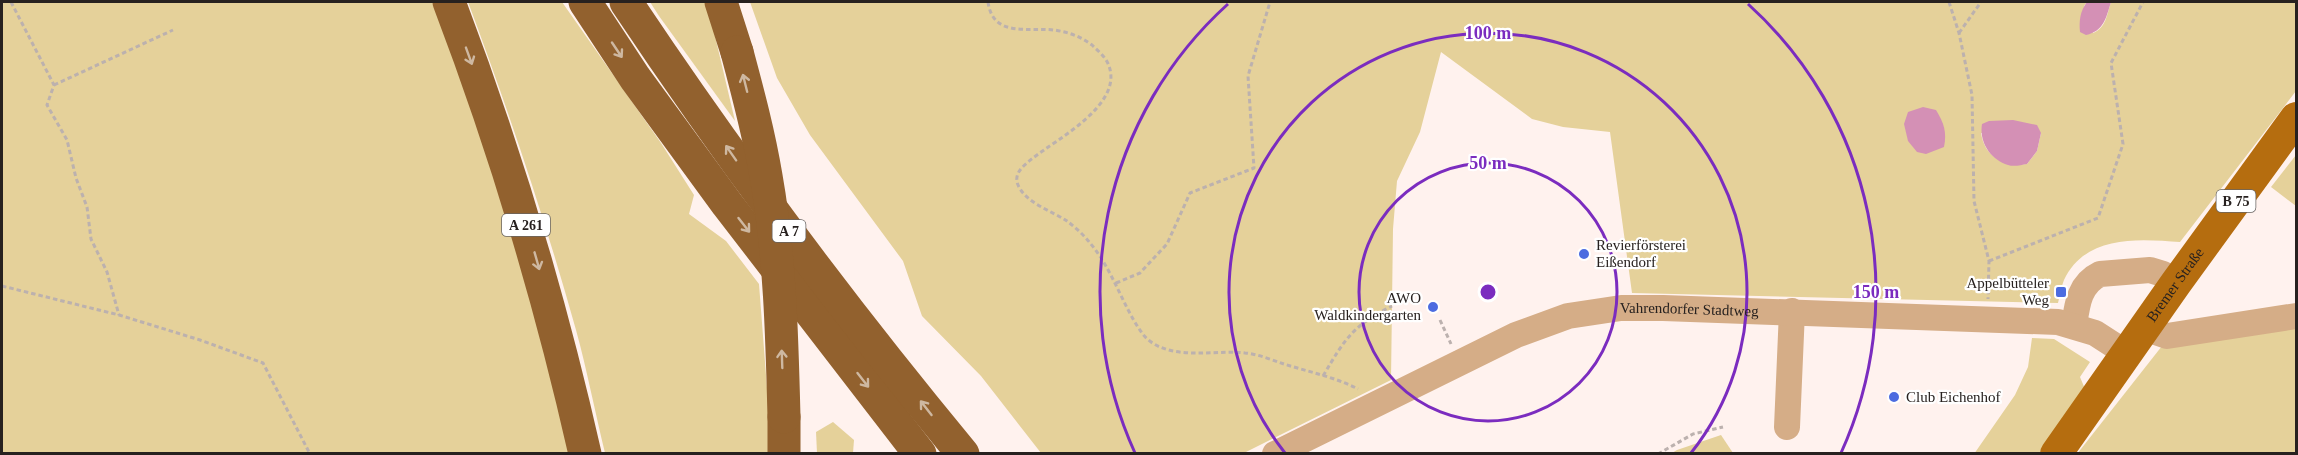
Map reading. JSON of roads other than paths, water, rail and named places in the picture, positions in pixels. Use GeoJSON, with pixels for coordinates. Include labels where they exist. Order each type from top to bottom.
{"type":"FeatureCollection","features":[{"type":"Feature","properties":{"kind":"highway","name":"A 261"},"geometry":{"type":"LineString","coordinates":[[448,2],[498,138],[527,226],[585,453]]}},
{"type":"Feature","properties":{"kind":"highway","name":"A 7"},"geometry":{"type":"LineString","coordinates":[[585,2],[635,78],[728,204],[920,453]]}},
{"type":"Feature","properties":{"kind":"highway","name":"A 7"},"geometry":{"type":"LineString","coordinates":[[626,2],[787,229],[963,453]]}},
{"type":"Feature","properties":{"kind":"highway"},"geometry":{"type":"LineString","coordinates":[[721,2],[737,52],[761,150],[770,209],[779,285],[784,453]]}},
{"type":"Feature","properties":{"kind":"main road","name":"Bremer Straße"},"geometry":{"type":"LineString","coordinates":[[2056,453],[2296,118]]}},
{"type":"Feature","properties":{"kind":"street"},"geometry":{"type":"LineString","coordinates":[[2074,326],[2077,305],[2083,290],[2093,278],[2100,274],[2150,270],[2163,274],[2176,283]]}},
{"type":"Feature","properties":{"kind":"street","name":"Vahrendorfer Stadtweg"},"geometry":{"type":"LineString","coordinates":[[1275,453],[1516,335],[1568,316],[1621,308],[1785,311],[2058,322],[2095,333],[2126,353]]}},
{"type":"Feature","properties":{"kind":"street"},"geometry":{"type":"LineString","coordinates":[[1785,311],[1787,427]]}},
{"type":"Feature","properties":{"kind":"street"},"geometry":{"type":"LineString","coordinates":[[2144,328],[2167,336],[2296,316]]}},
{"type":"Feature","properties":{"kind":"place","name":"Revierförsterei Eißendorf"},"geometry":{"type":"Point","coordinates":[1584,254]}},
{"type":"Feature","properties":{"kind":"place","name":"Appelbütteler Weg"},"geometry":{"type":"Point","coordinates":[2061,292]}},
{"type":"Feature","properties":{"kind":"place","name":"AWO Waldkindergarten"},"geometry":{"type":"Point","coordinates":[1433,307]}},
{"type":"Feature","properties":{"kind":"place","name":"Club Eichenhof"},"geometry":{"type":"Point","coordinates":[1894,397]}}]}
